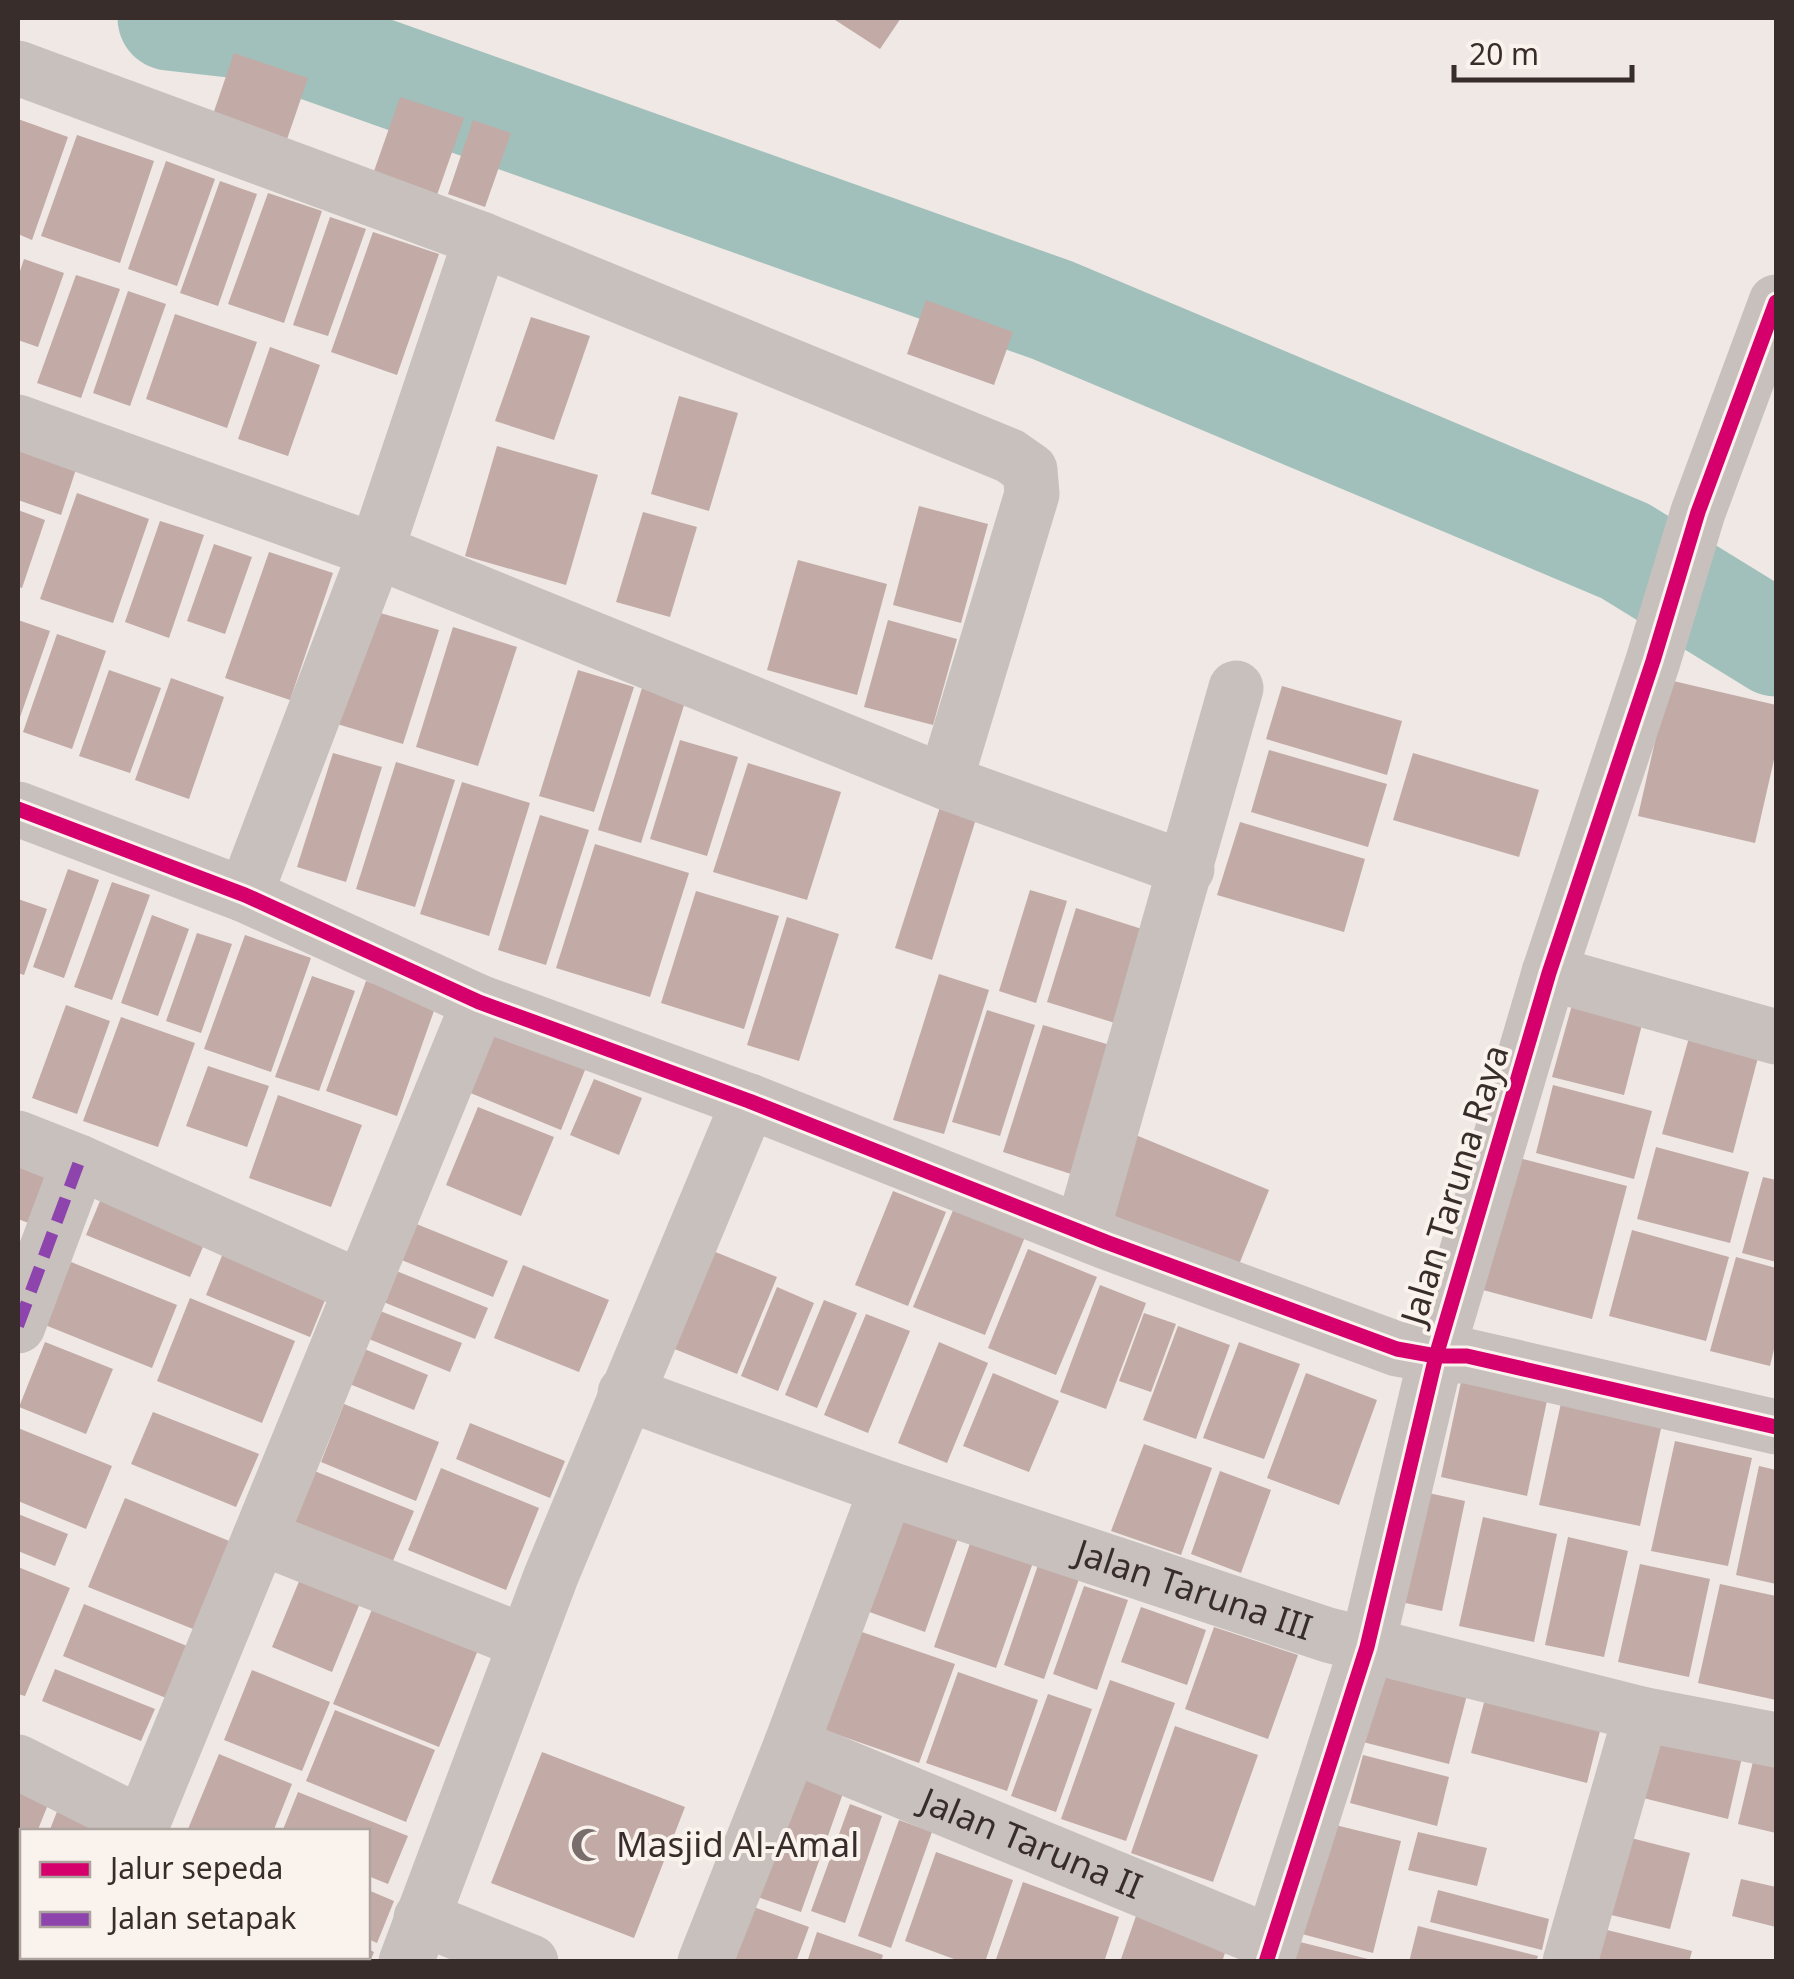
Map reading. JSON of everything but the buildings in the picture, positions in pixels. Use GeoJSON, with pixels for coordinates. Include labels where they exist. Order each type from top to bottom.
{"type":"FeatureCollection","features":[{"type":"Feature","properties":{"kind":"street"},"geometry":{"type":"LineString","coordinates":[[18,68],[481,238],[1010,456],[1030,470],[1032,494],[945,782]]}},
{"type":"Feature","properties":{"kind":"street"},"geometry":{"type":"LineString","coordinates":[[245,894],[376,551],[481,238]]}},
{"type":"Feature","properties":{"kind":"street","name":"Jalan Taruna Raya"},"geometry":{"type":"LineString","coordinates":[[1269,1952],[1367,1646],[1436,1356],[1550,973],[1698,512],[1776,302]]}},
{"type":"Feature","properties":{"kind":"street"},"geometry":{"type":"LineString","coordinates":[[18,422],[376,551],[945,782],[1187,869]]}},
{"type":"Feature","properties":{"kind":"street"},"geometry":{"type":"LineString","coordinates":[[1082,1232],[1236,688]]}},
{"type":"Feature","properties":{"kind":"street"},"geometry":{"type":"LineString","coordinates":[[18,808],[245,894],[479,1002],[1396,1349],[1436,1356],[1467,1356],[1776,1428]]}},
{"type":"Feature","properties":{"kind":"street"},"geometry":{"type":"LineString","coordinates":[[1550,973],[1776,1037]]}},
{"type":"Feature","properties":{"kind":"street"},"geometry":{"type":"LineString","coordinates":[[18,1762],[141,1828],[479,1002]]}},
{"type":"Feature","properties":{"kind":"street"},"geometry":{"type":"LineString","coordinates":[[531,1962],[414,1940],[525,1642],[749,1101]]}},
{"type":"Feature","properties":{"kind":"street"},"geometry":{"type":"LineString","coordinates":[[18,1138],[362,1288]]}},
{"type":"Feature","properties":{"kind":"street"},"geometry":{"type":"LineString","coordinates":[[18,1326],[80,1162]]}},
{"type":"Feature","properties":{"kind":"street","name":"Jalan Taruna III"},"geometry":{"type":"LineString","coordinates":[[625,1393],[887,1488],[1367,1646],[1640,1714],[1776,1740]]}},
{"type":"Feature","properties":{"kind":"street"},"geometry":{"type":"LineString","coordinates":[[705,1962],[887,1488]]}},
{"type":"Feature","properties":{"kind":"street"},"geometry":{"type":"LineString","coordinates":[[260,1537],[525,1642]]}},
{"type":"Feature","properties":{"kind":"street"},"geometry":{"type":"LineString","coordinates":[[1570,1962],[1640,1714]]}},
{"type":"Feature","properties":{"kind":"street","name":"Jalan Taruna II"},"geometry":{"type":"LineString","coordinates":[[791,1746],[1269,1952]]}},
{"type":"Feature","properties":{"kind":"waterway"},"geometry":{"type":"LineString","coordinates":[[170,18],[258,28],[1052,310],[1625,551],[1776,644]]}},
{"type":"Feature","properties":{"kind":"marked path"},"geometry":{"type":"LineString","coordinates":[[18,1326],[79,1162]]}},
{"type":"Feature","properties":{"kind":"cycle path"},"geometry":{"type":"LineString","coordinates":[[1266,1962],[1367,1647],[1436,1356],[1549,973],[1653,661],[1698,512],[1776,302]]}},
{"type":"Feature","properties":{"kind":"cycle path"},"geometry":{"type":"LineString","coordinates":[[18,809],[245,895],[479,1002],[1397,1349],[1436,1356],[1467,1356],[1776,1427]]}},
{"type":"Feature","properties":{"kind":"place","name":"Masjid Al-Amal"},"geometry":{"type":"Point","coordinates":[588,1845]}}]}
